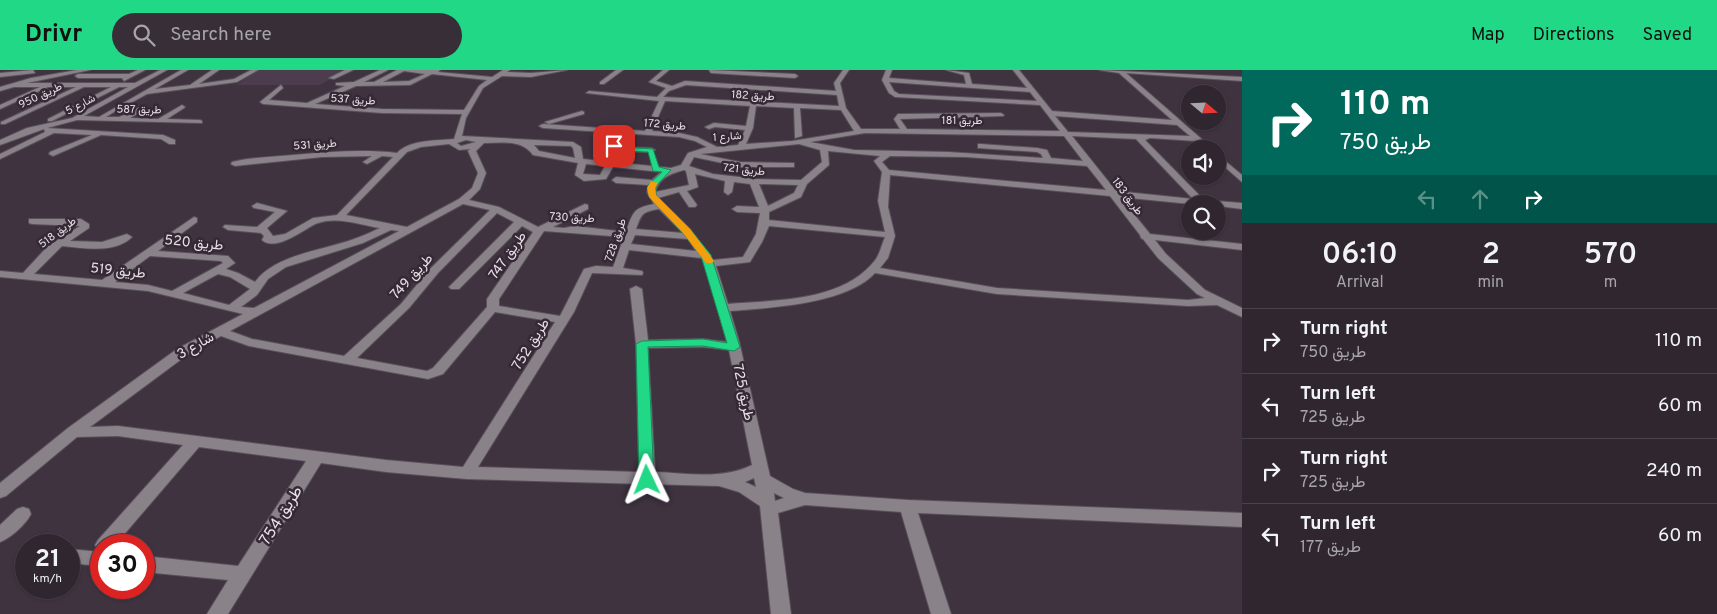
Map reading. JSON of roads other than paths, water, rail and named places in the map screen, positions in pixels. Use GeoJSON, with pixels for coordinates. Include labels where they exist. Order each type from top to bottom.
{"type":"FeatureCollection","features":[{"type":"Feature","properties":{"kind":"street"},"geometry":{"type":"LineString","coordinates":[[0,75],[14,75],[43,70]]}},
{"type":"Feature","properties":{"kind":"street"},"geometry":{"type":"LineString","coordinates":[[79,72],[87,70]]}},
{"type":"Feature","properties":{"kind":"street","name":"شارع 5"},"geometry":{"type":"LineString","coordinates":[[0,144],[35,129],[77,118],[164,70]]}},
{"type":"Feature","properties":{"kind":"street"},"geometry":{"type":"LineString","coordinates":[[102,116],[184,70]]}},
{"type":"Feature","properties":{"kind":"street"},"geometry":{"type":"LineString","coordinates":[[189,87],[216,70]]}},
{"type":"Feature","properties":{"kind":"street"},"geometry":{"type":"LineString","coordinates":[[146,92],[235,81],[255,70]]}},
{"type":"Feature","properties":{"kind":"street"},"geometry":{"type":"LineString","coordinates":[[332,78],[350,70]]}},
{"type":"Feature","properties":{"kind":"street"},"geometry":{"type":"LineString","coordinates":[[367,70],[338,84],[411,83],[435,71]]}},
{"type":"Feature","properties":{"kind":"street"},"geometry":{"type":"LineString","coordinates":[[308,105],[385,70]]}},
{"type":"Feature","properties":{"kind":"street"},"geometry":{"type":"LineString","coordinates":[[374,83],[402,70]]}},
{"type":"Feature","properties":{"kind":"street"},"geometry":{"type":"LineString","coordinates":[[407,70],[435,71],[492,79]]}},
{"type":"Feature","properties":{"kind":"street"},"geometry":{"type":"LineString","coordinates":[[392,83],[418,70]]}},
{"type":"Feature","properties":{"kind":"street"},"geometry":{"type":"LineString","coordinates":[[448,74],[456,70]]}},
{"type":"Feature","properties":{"kind":"street"},"geometry":{"type":"LineString","coordinates":[[463,76],[473,70]]}},
{"type":"Feature","properties":{"kind":"street"},"geometry":{"type":"LineString","coordinates":[[519,75],[528,70]]}},
{"type":"Feature","properties":{"kind":"street"},"geometry":{"type":"LineString","coordinates":[[456,143],[466,112],[481,87],[492,79],[504,72],[519,75],[564,70]]}},
{"type":"Feature","properties":{"kind":"street"},"geometry":{"type":"LineString","coordinates":[[602,83],[620,70]]}},
{"type":"Feature","properties":{"kind":"street"},"geometry":{"type":"LineString","coordinates":[[655,70],[666,70]]}},
{"type":"Feature","properties":{"kind":"street"},"geometry":{"type":"LineString","coordinates":[[666,70],[652,82],[673,88],[704,92]]}},
{"type":"Feature","properties":{"kind":"street"},"geometry":{"type":"LineString","coordinates":[[846,70],[837,84],[843,108],[859,132]]}},
{"type":"Feature","properties":{"kind":"street"},"geometry":{"type":"LineString","coordinates":[[889,70],[885,80],[891,92],[896,95],[1041,103]]}},
{"type":"Feature","properties":{"kind":"street"},"geometry":{"type":"LineString","coordinates":[[949,70],[967,74],[969,86]]}},
{"type":"Feature","properties":{"kind":"street","name":"طريق 183"},"geometry":{"type":"LineString","coordinates":[[1016,70],[1144,236],[1185,279],[1222,304],[1242,313]]}},
{"type":"Feature","properties":{"kind":"street"},"geometry":{"type":"LineString","coordinates":[[1102,70],[1242,79]]}},
{"type":"Feature","properties":{"kind":"street"},"geometry":{"type":"LineString","coordinates":[[0,90],[69,71],[141,71]]}},
{"type":"Feature","properties":{"kind":"street"},"geometry":{"type":"LineString","coordinates":[[46,123],[141,71]]}},
{"type":"Feature","properties":{"kind":"street"},"geometry":{"type":"LineString","coordinates":[[701,84],[711,71],[793,73],[796,90]]}},
{"type":"Feature","properties":{"kind":"street"},"geometry":{"type":"LineString","coordinates":[[1120,71],[1181,123]]}},
{"type":"Feature","properties":{"kind":"street"},"geometry":{"type":"LineString","coordinates":[[14,75],[23,82],[50,85],[104,85],[146,80]]}},
{"type":"Feature","properties":{"kind":"street"},"geometry":{"type":"LineString","coordinates":[[54,76],[131,76]]}},
{"type":"Feature","properties":{"kind":"street"},"geometry":{"type":"LineString","coordinates":[[885,80],[1030,90]]}},
{"type":"Feature","properties":{"kind":"street"},"geometry":{"type":"LineString","coordinates":[[14,86],[23,82]]}},
{"type":"Feature","properties":{"kind":"street"},"geometry":{"type":"LineString","coordinates":[[0,99],[31,83],[120,83],[137,85]]}},
{"type":"Feature","properties":{"kind":"street"},"geometry":{"type":"LineString","coordinates":[[648,133],[661,99],[673,88],[683,83],[839,93]]}},
{"type":"Feature","properties":{"kind":"street"},"geometry":{"type":"LineString","coordinates":[[0,107],[50,85]]}},
{"type":"Feature","properties":{"kind":"street"},"geometry":{"type":"LineString","coordinates":[[1,121],[67,85]]}},
{"type":"Feature","properties":{"kind":"street","name":"طريق 950"},"geometry":{"type":"LineString","coordinates":[[1,121],[86,85]]}},
{"type":"Feature","properties":{"kind":"street"},"geometry":{"type":"LineString","coordinates":[[51,110],[104,85]]}},
{"type":"Feature","properties":{"kind":"street","name":"طريق 537"},"geometry":{"type":"LineString","coordinates":[[281,87],[263,102],[382,111],[466,112]]}},
{"type":"Feature","properties":{"kind":"street","name":"طريق 182"},"geometry":{"type":"LineString","coordinates":[[589,93],[661,99],[843,108]]}},
{"type":"Feature","properties":{"kind":"street"},"geometry":{"type":"LineString","coordinates":[[896,95],[899,106]]}},
{"type":"Feature","properties":{"kind":"street"},"geometry":{"type":"LineString","coordinates":[[981,100],[1024,132]]}},
{"type":"Feature","properties":{"kind":"street"},"geometry":{"type":"LineString","coordinates":[[743,144],[750,124],[753,104]]}},
{"type":"Feature","properties":{"kind":"street"},"geometry":{"type":"LineString","coordinates":[[158,121],[182,107]]}},
{"type":"Feature","properties":{"kind":"street"},"geometry":{"type":"LineString","coordinates":[[797,107],[799,139]]}},
{"type":"Feature","properties":{"kind":"street"},"geometry":{"type":"LineString","coordinates":[[119,108],[142,109],[119,120]]}},
{"type":"Feature","properties":{"kind":"street"},"geometry":{"type":"LineString","coordinates":[[530,142],[548,122],[582,113]]}},
{"type":"Feature","properties":{"kind":"street"},"geometry":{"type":"LineString","coordinates":[[1049,113],[1181,123]]}},
{"type":"Feature","properties":{"kind":"street"},"geometry":{"type":"LineString","coordinates":[[905,131],[897,119],[901,115],[1001,116]]}},
{"type":"Feature","properties":{"kind":"street"},"geometry":{"type":"LineString","coordinates":[[715,117],[750,124]]}},
{"type":"Feature","properties":{"kind":"street","name":"طريق 587"},"geometry":{"type":"LineString","coordinates":[[77,118],[200,122]]}},
{"type":"Feature","properties":{"kind":"street"},"geometry":{"type":"LineString","coordinates":[[1,121],[64,122]]}},
{"type":"Feature","properties":{"kind":"street"},"geometry":{"type":"LineString","coordinates":[[462,124],[477,142]]}},
{"type":"Feature","properties":{"kind":"street"},"geometry":{"type":"LineString","coordinates":[[709,127],[714,124],[750,124]]}},
{"type":"Feature","properties":{"kind":"street"},"geometry":{"type":"LineString","coordinates":[[576,135],[583,128]]}},
{"type":"Feature","properties":{"kind":"street","name":"طريق 172"},"geometry":{"type":"LineString","coordinates":[[542,129],[583,128],[692,137],[712,147]]}},
{"type":"Feature","properties":{"kind":"street","name":"طريق 587"},"geometry":{"type":"LineString","coordinates":[[35,129],[166,137],[172,142]]}},
{"type":"Feature","properties":{"kind":"street"},"geometry":{"type":"LineString","coordinates":[[542,129],[576,135],[654,141],[694,150],[741,164],[791,165]]}},
{"type":"Feature","properties":{"kind":"street"},"geometry":{"type":"LineString","coordinates":[[1188,130],[1198,139]]}},
{"type":"Feature","properties":{"kind":"street"},"geometry":{"type":"LineString","coordinates":[[0,157],[4,153],[52,131]]}},
{"type":"Feature","properties":{"kind":"street","name":"طريق 181"},"geometry":{"type":"LineString","coordinates":[[799,139],[859,132],[905,131],[1065,133],[1141,138],[1198,139]]}},
{"type":"Feature","properties":{"kind":"street"},"geometry":{"type":"LineString","coordinates":[[932,132],[938,139]]}},
{"type":"Feature","properties":{"kind":"street"},"geometry":{"type":"LineString","coordinates":[[53,154],[100,134]]}},
{"type":"Feature","properties":{"kind":"street"},"geometry":{"type":"LineString","coordinates":[[1141,138],[1141,141],[1194,195]]}},
{"type":"Feature","properties":{"kind":"street"},"geometry":{"type":"LineString","coordinates":[[616,139],[614,146],[616,149],[651,150]]}},
{"type":"Feature","properties":{"kind":"street","name":"شارع 1"},"geometry":{"type":"LineString","coordinates":[[694,150],[743,144],[754,146],[799,139],[824,149],[888,154],[948,154],[1089,164]]}},
{"type":"Feature","properties":{"kind":"street"},"geometry":{"type":"LineString","coordinates":[[651,150],[654,141]]}},
{"type":"Feature","properties":{"kind":"street","name":"شارع 3"},"geometry":{"type":"LineString","coordinates":[[0,492],[92,417],[161,366],[219,331],[235,315],[255,312],[462,201],[480,183],[482,173],[472,152],[477,142]]}},
{"type":"Feature","properties":{"kind":"street"},"geometry":{"type":"LineString","coordinates":[[530,142],[536,154],[581,162],[665,170],[687,169]]}},
{"type":"Feature","properties":{"kind":"street"},"geometry":{"type":"LineString","coordinates":[[341,217],[398,155],[408,148],[426,144],[530,142],[576,146],[581,162],[579,175],[584,178],[603,177],[613,165]]}},
{"type":"Feature","properties":{"kind":"street"},"geometry":{"type":"LineString","coordinates":[[456,143],[477,162]]}},
{"type":"Feature","properties":{"kind":"street"},"geometry":{"type":"LineString","coordinates":[[0,144],[22,146]]}},
{"type":"Feature","properties":{"kind":"street"},"geometry":{"type":"LineString","coordinates":[[981,146],[1037,150],[1044,152],[1048,161]]}},
{"type":"Feature","properties":{"kind":"street"},"geometry":{"type":"LineString","coordinates":[[943,147],[948,154]]}},
{"type":"Feature","properties":{"kind":"street"},"geometry":{"type":"LineString","coordinates":[[737,209],[766,210],[798,195],[803,183],[812,173],[825,165],[824,149]]}},
{"type":"Feature","properties":{"kind":"street"},"geometry":{"type":"LineString","coordinates":[[651,150],[678,190],[692,205]]}},
{"type":"Feature","properties":{"kind":"street"},"geometry":{"type":"LineString","coordinates":[[629,166],[618,180],[653,189],[678,190],[694,186],[687,169],[694,150]]}},
{"type":"Feature","properties":{"kind":"street"},"geometry":{"type":"LineString","coordinates":[[610,152],[613,165]]}},
{"type":"Feature","properties":{"kind":"street"},"geometry":{"type":"LineString","coordinates":[[367,162],[382,153]]}},
{"type":"Feature","properties":{"kind":"street","name":"طريق 531"},"geometry":{"type":"LineString","coordinates":[[235,164],[262,158],[312,154],[382,153],[398,155]]}},
{"type":"Feature","properties":{"kind":"street"},"geometry":{"type":"LineString","coordinates":[[723,308],[794,301],[832,293],[858,283],[874,270],[883,254],[890,235],[883,200],[886,172],[878,161],[888,154]]}},
{"type":"Feature","properties":{"kind":"street"},"geometry":{"type":"LineString","coordinates":[[626,246],[708,259],[746,260],[766,223],[766,210],[764,199],[745,166],[741,164]]}},
{"type":"Feature","properties":{"kind":"street"},"geometry":{"type":"LineString","coordinates":[[1226,164],[1242,180]]}},
{"type":"Feature","properties":{"kind":"street","name":"طريق 721"},"geometry":{"type":"LineString","coordinates":[[687,169],[730,179],[803,183]]}},
{"type":"Feature","properties":{"kind":"street"},"geometry":{"type":"LineString","coordinates":[[1231,169],[1242,170]]}},
{"type":"Feature","properties":{"kind":"street"},"geometry":{"type":"LineString","coordinates":[[653,189],[665,170]]}},
{"type":"Feature","properties":{"kind":"street"},"geometry":{"type":"LineString","coordinates":[[886,172],[1181,199]]}},
{"type":"Feature","properties":{"kind":"street"},"geometry":{"type":"LineString","coordinates":[[728,192],[730,179]]}},
{"type":"Feature","properties":{"kind":"street","name":"طريق 725"},"geometry":{"type":"LineString","coordinates":[[653,189],[661,206],[691,236],[708,259],[723,308],[733,342],[768,506],[781,614]]}},
{"type":"Feature","properties":{"kind":"street","name":"طريق 747"},"geometry":{"type":"LineString","coordinates":[[346,360],[422,375],[431,374],[438,371],[493,308],[493,299],[541,229],[496,209],[462,201]]}},
{"type":"Feature","properties":{"kind":"street"},"geometry":{"type":"LineString","coordinates":[[1226,204],[1242,206]]}},
{"type":"Feature","properties":{"kind":"street"},"geometry":{"type":"LineString","coordinates":[[257,206],[282,211],[261,230]]}},
{"type":"Feature","properties":{"kind":"street","name":"طريق 728"},"geometry":{"type":"LineString","coordinates":[[617,271],[639,212],[661,206]]}},
{"type":"Feature","properties":{"kind":"street"},"geometry":{"type":"LineString","coordinates":[[541,229],[586,207]]}},
{"type":"Feature","properties":{"kind":"street","name":"طريق 749"},"geometry":{"type":"LineString","coordinates":[[346,360],[405,306],[434,271],[496,209]]}},
{"type":"Feature","properties":{"kind":"street"},"geometry":{"type":"LineString","coordinates":[[228,227],[261,230],[268,234],[267,240],[288,237],[316,220],[341,217],[411,230]]}},
{"type":"Feature","properties":{"kind":"street","name":"طريق 520"},"geometry":{"type":"LineString","coordinates":[[106,283],[194,220]]}},
{"type":"Feature","properties":{"kind":"street","name":"طريق 518"},"geometry":{"type":"LineString","coordinates":[[26,276],[59,243],[83,229],[86,224],[32,221]]}},
{"type":"Feature","properties":{"kind":"street"},"geometry":{"type":"LineString","coordinates":[[455,288],[521,221]]}},
{"type":"Feature","properties":{"kind":"street"},"geometry":{"type":"LineString","coordinates":[[766,223],[890,235]]}},
{"type":"Feature","properties":{"kind":"street"},"geometry":{"type":"LineString","coordinates":[[235,315],[264,278],[282,265],[368,238],[391,226]]}},
{"type":"Feature","properties":{"kind":"street","name":"طريق 730"},"geometry":{"type":"LineString","coordinates":[[541,229],[564,231],[574,229],[691,236]]}},
{"type":"Feature","properties":{"kind":"street"},"geometry":{"type":"LineString","coordinates":[[646,249],[653,234]]}},
{"type":"Feature","properties":{"kind":"street"},"geometry":{"type":"LineString","coordinates":[[1144,236],[1242,246]]}},
{"type":"Feature","properties":{"kind":"street"},"geometry":{"type":"LineString","coordinates":[[59,243],[98,246],[117,242],[127,237]]}},
{"type":"Feature","properties":{"kind":"street","name":"طريق 520"},"geometry":{"type":"LineString","coordinates":[[149,253],[224,258],[230,263],[174,294]]}},
{"type":"Feature","properties":{"kind":"street"},"geometry":{"type":"LineString","coordinates":[[217,270],[234,275],[258,288]]}},
{"type":"Feature","properties":{"kind":"street","name":"طريق 752"},"geometry":{"type":"LineString","coordinates":[[467,473],[562,320],[590,270],[638,273]]}},
{"type":"Feature","properties":{"kind":"street"},"geometry":{"type":"LineString","coordinates":[[874,270],[997,291],[1222,304],[1242,307]]}},
{"type":"Feature","properties":{"kind":"street","name":"طريق 519"},"geometry":{"type":"LineString","coordinates":[[0,274],[148,288],[174,294],[235,315]]}},
{"type":"Feature","properties":{"kind":"street"},"geometry":{"type":"LineString","coordinates":[[636,289],[642,344],[647,480]]}},
{"type":"Feature","properties":{"kind":"street"},"geometry":{"type":"LineString","coordinates":[[493,308],[507,312],[562,320]]}},
{"type":"Feature","properties":{"kind":"street"},"geometry":{"type":"LineString","coordinates":[[219,331],[248,342],[346,360]]}},
{"type":"Feature","properties":{"kind":"street"},"geometry":{"type":"LineString","coordinates":[[642,344],[733,342]]}},
{"type":"Feature","properties":{"kind":"street"},"geometry":{"type":"LineString","coordinates":[[92,417],[118,432]]}},
{"type":"Feature","properties":{"kind":"street"},"geometry":{"type":"LineString","coordinates":[[73,432],[118,432],[467,473],[647,480],[720,480],[761,473],[787,493],[806,499],[908,506],[1242,520]]}},
{"type":"Feature","properties":{"kind":"street"},"geometry":{"type":"LineString","coordinates":[[116,534],[196,441]]}},
{"type":"Feature","properties":{"kind":"street","name":"طريق 754"},"geometry":{"type":"LineString","coordinates":[[217,614],[317,456]]}},
{"type":"Feature","properties":{"kind":"street"},"geometry":{"type":"LineString","coordinates":[[720,480],[745,488],[768,506],[806,499]]}},
{"type":"Feature","properties":{"kind":"street"},"geometry":{"type":"LineString","coordinates":[[908,506],[941,614]]}},
{"type":"Feature","properties":{"kind":"street"},"geometry":{"type":"LineString","coordinates":[[0,535],[23,514]]}},
{"type":"Feature","properties":{"kind":"street"},"geometry":{"type":"LineString","coordinates":[[155,565],[242,574]]}}]}
